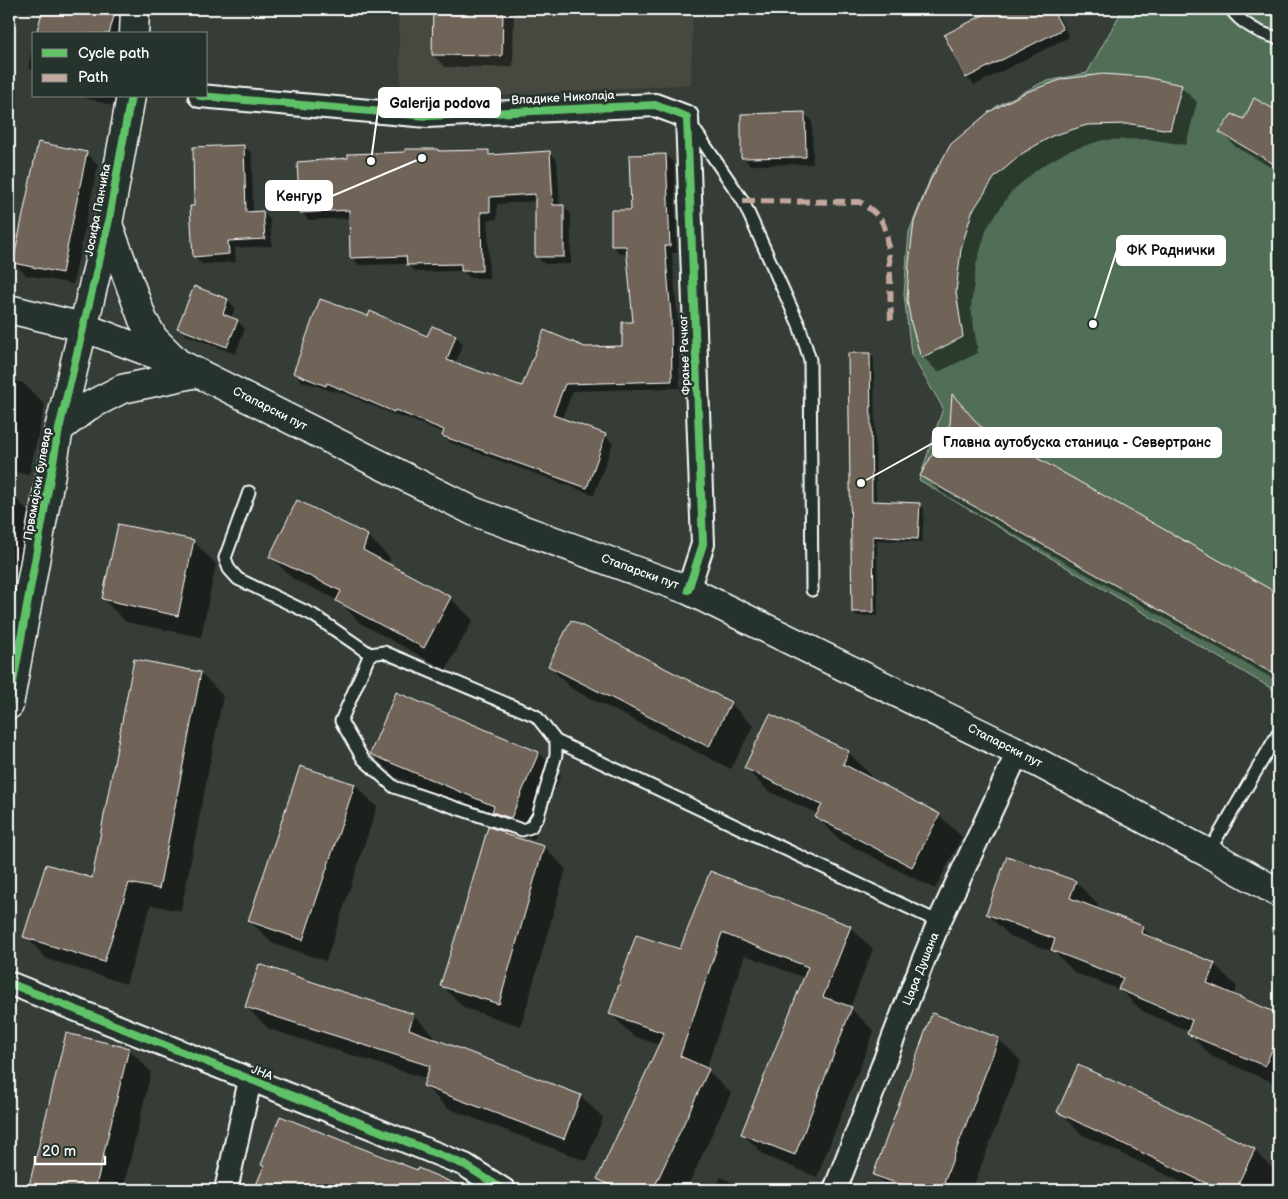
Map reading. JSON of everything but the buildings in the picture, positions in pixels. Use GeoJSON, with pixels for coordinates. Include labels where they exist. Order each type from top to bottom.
{"type":"FeatureCollection","features":[{"type":"Feature","properties":{"kind":"main road"},"geometry":{"type":"LineString","coordinates":[[134,32],[135,9]]}},
{"type":"Feature","properties":{"kind":"main road","name":"Јосифа Панчића"},"geometry":{"type":"LineString","coordinates":[[83,327],[108,224],[131,98]]}},
{"type":"Feature","properties":{"kind":"main road"},"geometry":{"type":"LineString","coordinates":[[108,224],[143,320],[154,339],[188,368]]}},
{"type":"Feature","properties":{"kind":"main road","name":"Стапарски пут"},"geometry":{"type":"LineString","coordinates":[[9,309],[83,327],[188,368],[475,512],[688,590],[1018,752],[1279,893]]}},
{"type":"Feature","properties":{"kind":"main road","name":"Првомајски булевар"},"geometry":{"type":"LineString","coordinates":[[9,706],[59,429],[83,327]]}},
{"type":"Feature","properties":{"kind":"main road"},"geometry":{"type":"LineString","coordinates":[[59,429],[87,407],[122,389],[188,368]]}},
{"type":"Feature","properties":{"kind":"street","name":"Владике Николаја"},"geometry":{"type":"LineString","coordinates":[[208,97],[427,116],[655,105],[687,117]]}},
{"type":"Feature","properties":{"kind":"street","name":"Фрање Рачког"},"geometry":{"type":"LineString","coordinates":[[687,117],[703,544],[688,590]]}},
{"type":"Feature","properties":{"kind":"street","name":"Цара Душана"},"geometry":{"type":"LineString","coordinates":[[835,1190],[921,966],[1018,752]]}},
{"type":"Feature","properties":{"kind":"street","name":"ЈНА"},"geometry":{"type":"LineString","coordinates":[[9,983],[465,1165],[504,1190]]}},
{"type":"Feature","properties":{"kind":"street"},"geometry":{"type":"LineString","coordinates":[[226,1190],[250,1080]]}},
{"type":"Feature","properties":{"kind":"lane"},"geometry":{"type":"LineString","coordinates":[[1231,9],[1237,18],[1270,36],[1279,38]]}},
{"type":"Feature","properties":{"kind":"lane"},"geometry":{"type":"LineString","coordinates":[[687,117],[742,201],[800,325],[810,360],[812,590]]}},
{"type":"Feature","properties":{"kind":"lane"},"geometry":{"type":"LineString","coordinates":[[249,492],[225,558],[229,570],[238,579],[313,615],[370,654],[384,652],[536,716],[556,742],[940,922]]}},
{"type":"Feature","properties":{"kind":"lane"},"geometry":{"type":"LineString","coordinates":[[370,654],[341,721],[363,759],[394,787],[522,830],[530,826],[538,816],[556,754],[556,742]]}},
{"type":"Feature","properties":{"kind":"lane"},"geometry":{"type":"LineString","coordinates":[[1208,853],[1279,732]]}},
{"type":"Feature","properties":{"kind":"shaded area"},"geometry":{"type":"Polygon","coordinates":[[[398,9],[693,9],[691,84],[401,102],[398,9]]]}},
{"type":"Feature","properties":{"kind":"green space"},"geometry":{"type":"Polygon","coordinates":[[[1123,9],[1279,9],[1279,693],[919,480],[943,408],[911,354],[904,294],[909,232],[932,174],[959,138],[997,106],[1043,82],[1087,73],[1123,9]]]}},
{"type":"Feature","properties":{"kind":"marked path"},"geometry":{"type":"LineString","coordinates":[[743,201],[860,202],[871,210],[881,220],[885,228],[889,254],[891,324]]}},
{"type":"Feature","properties":{"kind":"cycle path"},"geometry":{"type":"LineString","coordinates":[[208,97],[427,116],[655,105],[687,117],[703,544],[688,590]]}},
{"type":"Feature","properties":{"kind":"cycle path"},"geometry":{"type":"LineString","coordinates":[[9,705],[59,429],[108,224],[131,98]]}},
{"type":"Feature","properties":{"kind":"cycle path"},"geometry":{"type":"LineString","coordinates":[[9,983],[465,1165],[504,1190]]}},
{"type":"Feature","properties":{"kind":"place","name":"Кенгур"},"geometry":{"type":"Point","coordinates":[422,158]}},
{"type":"Feature","properties":{"kind":"place","name":"Galerija podova"},"geometry":{"type":"Point","coordinates":[371,161]}},
{"type":"Feature","properties":{"kind":"place","name":"ФК Раднички"},"geometry":{"type":"Point","coordinates":[1093,324]}},
{"type":"Feature","properties":{"kind":"place","name":"Главна аутобуска станица - Севертранс"},"geometry":{"type":"Point","coordinates":[861,483]}}]}
